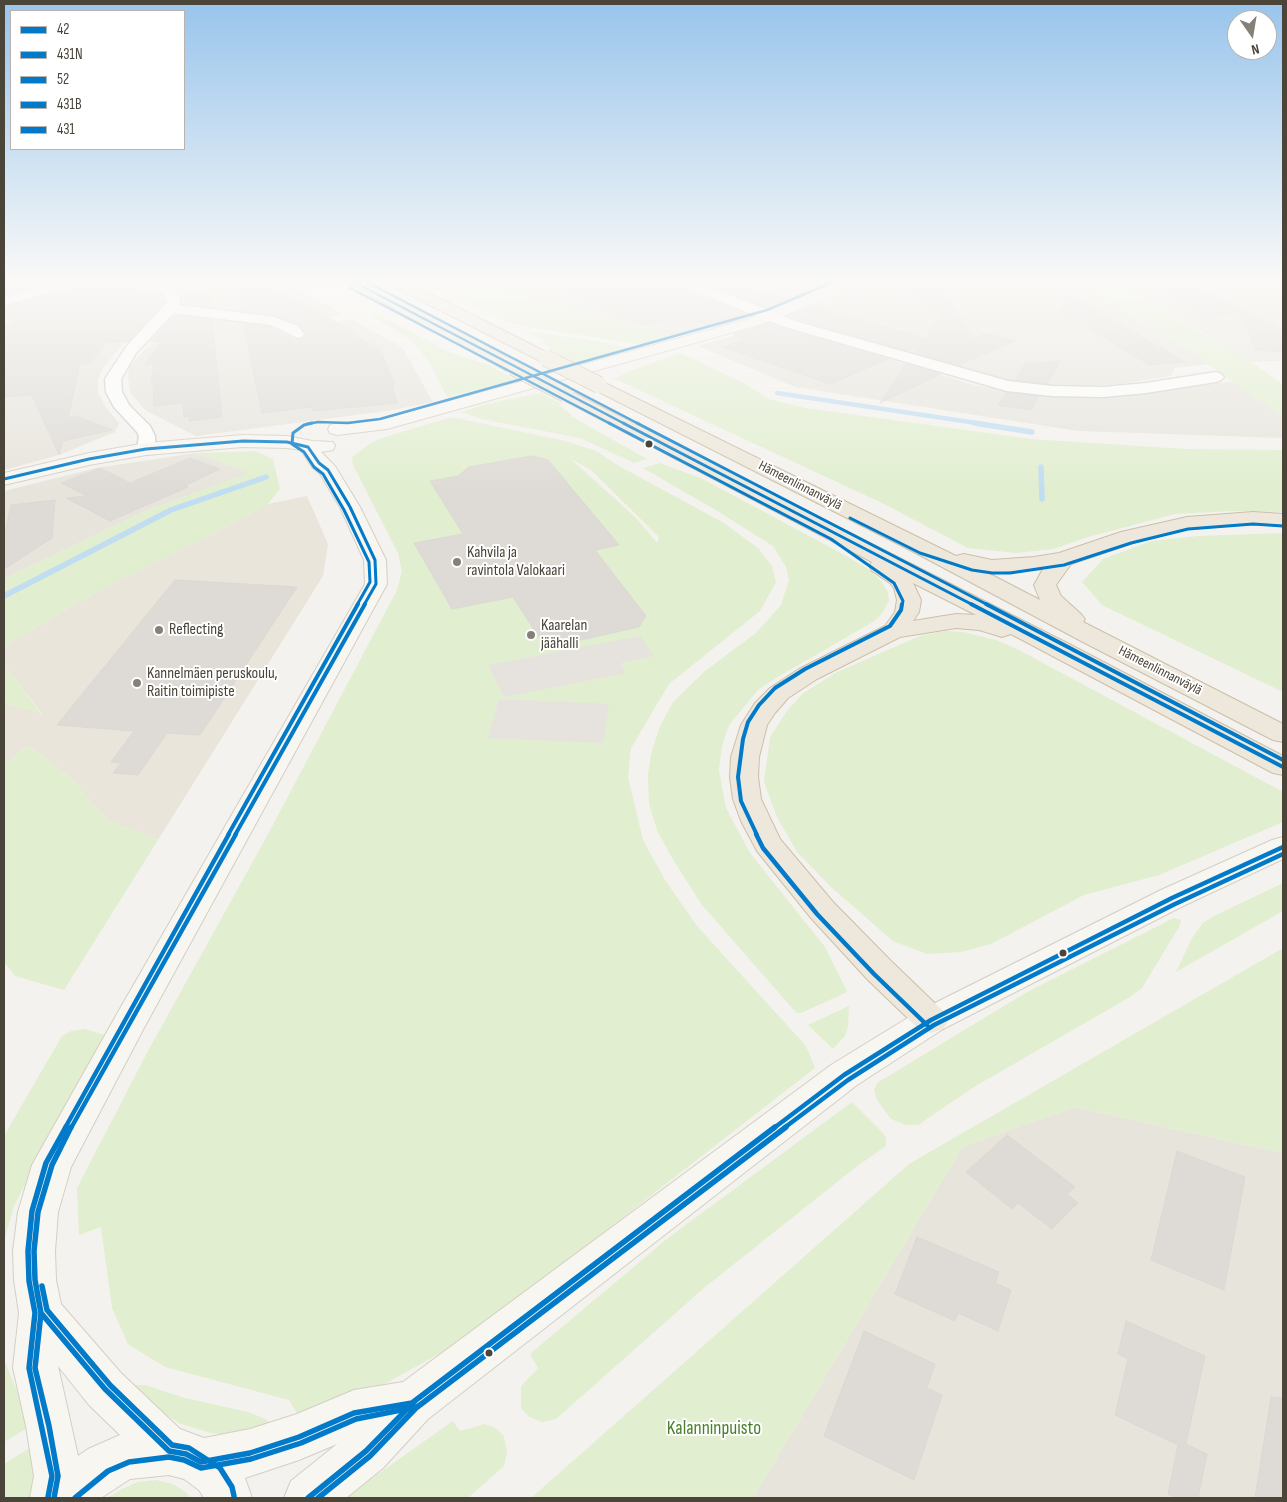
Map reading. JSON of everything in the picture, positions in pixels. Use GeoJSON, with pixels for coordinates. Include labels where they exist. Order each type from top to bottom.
{"type":"FeatureCollection","features":[{"type":"Feature","properties":{"kind":"highway","name":"Hämeenlinnanväylä"},"geometry":{"type":"LineString","coordinates":[[485,352],[834,534],[1062,650],[1283,767]]}},
{"type":"Feature","properties":{"kind":"highway","name":"Hämeenlinnanväylä"},"geometry":{"type":"LineString","coordinates":[[534,352],[922,547],[1092,637],[1283,734]]}},
{"type":"Feature","properties":{"kind":"highway"},"geometry":{"type":"LineString","coordinates":[[922,547],[973,564],[1009,567],[1063,559],[1129,537],[1187,523],[1253,518],[1283,520]]}},
{"type":"Feature","properties":{"kind":"highway"},"geometry":{"type":"LineString","coordinates":[[834,534],[898,578],[905,588],[909,600],[907,612],[894,631]]}},
{"type":"Feature","properties":{"kind":"highway"},"geometry":{"type":"LineString","coordinates":[[1063,559],[1052,572],[1045,585],[1051,599],[1092,637]]}},
{"type":"Feature","properties":{"kind":"highway"},"geometry":{"type":"LineString","coordinates":[[931,1020],[879,970],[822,910],[768,844],[756,822],[747,798],[744,777],[748,741],[754,725],[764,709],[780,693],[808,674],[894,631],[956,621],[983,623],[1062,650]]}},
{"type":"Feature","properties":{"kind":"main road"},"geometry":{"type":"LineString","coordinates":[[4,479],[89,458],[146,449],[243,442],[303,441],[326,446],[339,437],[370,431],[381,425],[641,352]]}},
{"type":"Feature","properties":{"kind":"main road"},"geometry":{"type":"LineString","coordinates":[[328,470],[333,460],[333,449],[339,437]]}},
{"type":"Feature","properties":{"kind":"main road"},"geometry":{"type":"LineString","coordinates":[[54,1498],[58,1476],[49,1426],[34,1368],[41,1314],[35,1280],[34,1251],[38,1212],[52,1165],[130,1022],[376,584],[375,560],[350,507],[328,470],[319,463],[303,441]]}},
{"type":"Feature","properties":{"kind":"main road"},"geometry":{"type":"LineString","coordinates":[[308,1498],[366,1452],[412,1403],[844,1075],[931,1020],[1172,898],[1283,847]]}},
{"type":"Feature","properties":{"kind":"main road"},"geometry":{"type":"LineString","coordinates":[[41,1314],[105,1389],[185,1457],[216,1473],[226,1490],[228,1498]]}},
{"type":"Feature","properties":{"kind":"main road"},"geometry":{"type":"LineString","coordinates":[[66,1498],[84,1481],[105,1466],[127,1456],[148,1452],[185,1457],[250,1453],[299,1437],[354,1413],[412,1403]]}},
{"type":"Feature","properties":{"kind":"street"},"geometry":{"type":"LineString","coordinates":[[129,352],[116,370],[113,379],[114,392],[122,407],[144,430],[146,449]]}},
{"type":"Feature","properties":{"kind":"street"},"geometry":{"type":"LineString","coordinates":[[884,352],[986,381],[1022,388],[1070,392],[1103,392],[1216,377]]}},
{"type":"Feature","properties":{"kind":"shaded area"},"geometry":{"type":"Polygon","coordinates":[[[4,352],[116,352],[103,368],[98,380],[98,392],[105,406],[119,423],[115,432],[59,455],[4,470],[4,352]]]}},
{"type":"Feature","properties":{"kind":"shaded area"},"geometry":{"type":"Polygon","coordinates":[[[142,352],[405,352],[433,402],[387,411],[196,436],[145,410],[131,394],[128,378],[129,367],[142,352]]]}},
{"type":"Feature","properties":{"kind":"shaded area"},"geometry":{"type":"Polygon","coordinates":[[[712,352],[866,352],[978,386],[1076,398],[1125,396],[1233,381],[1283,417],[1283,438],[1078,431],[795,387],[712,352]]]}},
{"type":"Feature","properties":{"kind":"shaded area"},"geometry":{"type":"Polygon","coordinates":[[[904,352],[1191,352],[1209,364],[1175,368],[1171,376],[1118,384],[1084,386],[1042,385],[1004,380],[904,352]]]}},
{"type":"Feature","properties":{"kind":"shaded area"},"geometry":{"type":"Polygon","coordinates":[[[1236,352],[1283,352],[1283,361],[1252,362],[1236,352]]]}},
{"type":"Feature","properties":{"kind":"shaded area"},"geometry":{"type":"Polygon","coordinates":[[[195,453],[250,473],[143,512],[4,579],[4,491],[96,468],[195,453]]]}},
{"type":"Feature","properties":{"kind":"shaded area","name":"Kannelmäen peruskoulu, Raitin toimipiste"},"geometry":{"type":"Polygon","coordinates":[[[307,496],[328,544],[323,576],[158,840],[108,820],[69,777],[28,745],[4,766],[4,703],[42,714],[4,664],[4,646],[95,593],[215,533],[268,504],[307,496]]]}},
{"type":"Feature","properties":{"kind":"shaded area"},"geometry":{"type":"Polygon","coordinates":[[[640,636],[654,656],[621,663],[626,673],[504,697],[488,665],[640,636]]]}},
{"type":"Feature","properties":{"kind":"shaded area"},"geometry":{"type":"Polygon","coordinates":[[[499,699],[609,704],[603,743],[488,738],[499,699]]]}},
{"type":"Feature","properties":{"kind":"shaded area"},"geometry":{"type":"Polygon","coordinates":[[[1075,1107],[1283,1153],[1283,1498],[753,1498],[962,1147],[1075,1107]]]}},
{"type":"Feature","properties":{"kind":"green space"},"geometry":{"type":"Polygon","coordinates":[[[421,352],[449,352],[489,365],[515,380],[447,397],[429,362],[421,352]]]}},
{"type":"Feature","properties":{"kind":"green space"},"geometry":{"type":"Polygon","coordinates":[[[556,352],[614,352],[575,363],[556,352]]]}},
{"type":"Feature","properties":{"kind":"green space"},"geometry":{"type":"Polygon","coordinates":[[[1190,352],[1237,352],[1283,384],[1283,417],[1190,352]]]}},
{"type":"Feature","properties":{"kind":"green space"},"geometry":{"type":"Polygon","coordinates":[[[680,353],[742,382],[769,399],[806,408],[1031,439],[1186,449],[1283,450],[1283,512],[1235,511],[1175,514],[1088,537],[1054,549],[1016,553],[968,548],[882,503],[615,379],[627,372],[680,353]]]}},
{"type":"Feature","properties":{"kind":"green space"},"geometry":{"type":"Polygon","coordinates":[[[541,393],[562,404],[559,405],[571,416],[647,459],[634,463],[580,438],[481,419],[461,412],[490,403],[541,393]]]}},
{"type":"Feature","properties":{"kind":"green space"},"geometry":{"type":"Polygon","coordinates":[[[448,418],[456,418],[566,441],[596,451],[619,466],[724,523],[758,548],[772,566],[776,582],[760,611],[669,684],[631,748],[628,777],[643,840],[665,880],[697,926],[806,1046],[815,1068],[468,1338],[361,1397],[302,1422],[289,1400],[165,1367],[128,1344],[112,1308],[101,1227],[79,1235],[77,1188],[148,1051],[267,836],[397,590],[402,571],[398,553],[353,465],[352,457],[372,442],[448,418]],[[571,459],[636,518],[657,543],[659,537],[591,470],[571,459]]]}},
{"type":"Feature","properties":{"kind":"green space"},"geometry":{"type":"Polygon","coordinates":[[[255,451],[273,459],[280,489],[268,504],[215,533],[95,593],[4,646],[4,579],[143,512],[249,473],[195,453],[255,451]]]}},
{"type":"Feature","properties":{"kind":"green space"},"geometry":{"type":"Polygon","coordinates":[[[660,463],[703,479],[848,557],[870,570],[881,581],[888,592],[889,601],[882,614],[873,622],[759,689],[729,725],[722,746],[719,770],[726,808],[750,853],[825,947],[847,991],[801,1013],[797,1013],[792,1008],[702,905],[672,858],[657,830],[649,804],[648,775],[651,754],[660,726],[673,702],[705,671],[756,633],[781,605],[789,580],[786,567],[773,546],[643,468],[660,463]]]}},
{"type":"Feature","properties":{"kind":"green space"},"geometry":{"type":"Polygon","coordinates":[[[1283,533],[1283,692],[1102,605],[1082,582],[1103,559],[1152,541],[1198,536],[1283,533]]]}},
{"type":"Feature","properties":{"kind":"green space"},"geometry":{"type":"Polygon","coordinates":[[[946,631],[964,632],[996,640],[1019,650],[1283,792],[1283,822],[1159,875],[1084,895],[991,944],[961,952],[927,954],[893,941],[832,888],[797,852],[777,817],[764,782],[770,737],[787,711],[802,694],[837,672],[920,636],[946,631]]]}},
{"type":"Feature","properties":{"kind":"green space"},"geometry":{"type":"Polygon","coordinates":[[[4,664],[42,715],[4,703],[4,664]]]}},
{"type":"Feature","properties":{"kind":"green space"},"geometry":{"type":"Polygon","coordinates":[[[28,745],[69,777],[108,820],[158,840],[64,990],[15,976],[4,962],[4,766],[28,745]]]}},
{"type":"Feature","properties":{"kind":"green space"},"geometry":{"type":"Polygon","coordinates":[[[1283,883],[1283,911],[1176,972],[1192,938],[1203,923],[1283,883]]]}},
{"type":"Feature","properties":{"kind":"green space"},"geometry":{"type":"Polygon","coordinates":[[[1174,918],[1181,920],[1179,927],[1142,988],[1130,997],[974,1087],[918,1125],[905,1125],[891,1119],[877,1100],[874,1090],[877,1083],[1027,992],[1174,918]]]}},
{"type":"Feature","properties":{"kind":"green space","name":"Kalanninpuisto"},"geometry":{"type":"Polygon","coordinates":[[[1283,948],[1283,1153],[1075,1107],[962,1147],[753,1498],[531,1498],[909,1164],[1283,948]]]}},
{"type":"Feature","properties":{"kind":"green space"},"geometry":{"type":"Polygon","coordinates":[[[849,1006],[848,1027],[845,1036],[833,1049],[808,1025],[849,1006]]]}},
{"type":"Feature","properties":{"kind":"green space"},"geometry":{"type":"Polygon","coordinates":[[[85,1029],[105,1035],[105,1039],[48,1140],[14,1206],[4,1241],[4,1136],[62,1036],[71,1031],[85,1029]]]}},
{"type":"Feature","properties":{"kind":"green space"},"geometry":{"type":"Polygon","coordinates":[[[852,1102],[883,1133],[886,1138],[886,1146],[856,1167],[704,1288],[556,1419],[542,1422],[529,1417],[521,1408],[521,1386],[538,1368],[530,1354],[668,1238],[852,1102]]]}},
{"type":"Feature","properties":{"kind":"green space"},"geometry":{"type":"Polygon","coordinates":[[[4,1359],[31,1426],[4,1442],[4,1359]]]}},
{"type":"Feature","properties":{"kind":"green space"},"geometry":{"type":"Polygon","coordinates":[[[145,1385],[185,1398],[248,1412],[265,1419],[276,1428],[246,1437],[211,1433],[181,1424],[147,1403],[125,1386],[145,1385]]]}},
{"type":"Feature","properties":{"kind":"green space"},"geometry":{"type":"Polygon","coordinates":[[[453,1421],[460,1431],[485,1424],[494,1427],[503,1435],[505,1441],[507,1452],[504,1466],[468,1498],[344,1498],[453,1421]]]}},
{"type":"Feature","properties":{"kind":"green space"},"geometry":{"type":"Polygon","coordinates":[[[36,1444],[37,1489],[33,1498],[4,1498],[4,1464],[36,1444]]]}},
{"type":"Feature","properties":{"kind":"green space"},"geometry":{"type":"Polygon","coordinates":[[[156,1480],[173,1484],[187,1493],[190,1498],[107,1498],[138,1482],[156,1480]]]}},
{"type":"Feature","properties":{"kind":"building"},"geometry":{"type":"Polygon","coordinates":[[[4,352],[99,352],[89,364],[80,364],[68,418],[75,416],[112,430],[63,441],[59,455],[32,395],[4,397],[4,352]]]}},
{"type":"Feature","properties":{"kind":"building"},"geometry":{"type":"Polygon","coordinates":[[[153,352],[215,352],[222,417],[189,421],[189,416],[184,417],[183,403],[154,406],[153,382],[151,382],[154,364],[144,365],[153,352]]]}},
{"type":"Feature","properties":{"kind":"building"},"geometry":{"type":"Polygon","coordinates":[[[249,352],[381,352],[395,385],[392,385],[397,403],[313,411],[312,407],[262,413],[249,352]]]}},
{"type":"Feature","properties":{"kind":"building"},"geometry":{"type":"Polygon","coordinates":[[[738,352],[864,352],[888,359],[830,384],[738,352]]]}},
{"type":"Feature","properties":{"kind":"building"},"geometry":{"type":"Polygon","coordinates":[[[915,352],[989,352],[959,365],[915,352]]]}},
{"type":"Feature","properties":{"kind":"building"},"geometry":{"type":"Polygon","coordinates":[[[1128,352],[1168,352],[1185,362],[1149,365],[1128,352]]]}},
{"type":"Feature","properties":{"kind":"building"},"geometry":{"type":"Polygon","coordinates":[[[1060,361],[1047,384],[1015,380],[1025,364],[1060,361]]]}},
{"type":"Feature","properties":{"kind":"building"},"geometry":{"type":"Polygon","coordinates":[[[906,364],[941,374],[880,403],[906,364]]]}},
{"type":"Feature","properties":{"kind":"building"},"geometry":{"type":"Polygon","coordinates":[[[1006,393],[1039,396],[1031,410],[998,405],[1006,393]]]}},
{"type":"Feature","properties":{"kind":"building"},"geometry":{"type":"Polygon","coordinates":[[[531,456],[548,460],[619,545],[595,550],[646,616],[639,627],[563,644],[540,639],[513,597],[452,609],[414,543],[463,534],[430,481],[458,476],[469,467],[531,456]]]}},
{"type":"Feature","properties":{"kind":"building"},"geometry":{"type":"Polygon","coordinates":[[[190,458],[220,469],[184,486],[188,487],[110,521],[66,498],[87,496],[61,483],[100,468],[130,483],[190,458]]]}},
{"type":"Feature","properties":{"kind":"building"},"geometry":{"type":"Polygon","coordinates":[[[55,500],[52,538],[4,569],[4,537],[11,505],[55,500]]]}},
{"type":"Feature","properties":{"kind":"building"},"geometry":{"type":"Polygon","coordinates":[[[175,580],[297,587],[200,735],[167,733],[138,775],[113,773],[121,763],[111,762],[134,731],[57,725],[175,580]]]}},
{"type":"Feature","properties":{"kind":"building"},"geometry":{"type":"Polygon","coordinates":[[[1007,1135],[1075,1187],[1067,1194],[1078,1203],[1052,1229],[1018,1203],[1012,1209],[966,1172],[1007,1135]]]}},
{"type":"Feature","properties":{"kind":"building"},"geometry":{"type":"Polygon","coordinates":[[[1177,1151],[1245,1177],[1224,1290],[1151,1260],[1177,1151]]]}},
{"type":"Feature","properties":{"kind":"building"},"geometry":{"type":"Polygon","coordinates":[[[917,1237],[999,1272],[995,1283],[1011,1290],[998,1331],[958,1313],[955,1321],[895,1294],[917,1237]]]}},
{"type":"Feature","properties":{"kind":"building"},"geometry":{"type":"Polygon","coordinates":[[[1126,1321],[1205,1356],[1186,1444],[1207,1454],[1198,1498],[1178,1498],[1168,1494],[1178,1445],[1115,1415],[1128,1359],[1118,1354],[1126,1321]]]}},
{"type":"Feature","properties":{"kind":"building"},"geometry":{"type":"Polygon","coordinates":[[[864,1331],[935,1364],[927,1388],[942,1395],[914,1480],[824,1436],[864,1331]]]}},
{"type":"Feature","properties":{"kind":"building"},"geometry":{"type":"Polygon","coordinates":[[[1271,1397],[1283,1398],[1283,1498],[1255,1498],[1271,1397]]]}},
{"type":"Feature","properties":{"kind":"waterway"},"geometry":{"type":"LineString","coordinates":[[777,393],[983,424]]}},
{"type":"Feature","properties":{"kind":"waterway"},"geometry":{"type":"LineString","coordinates":[[974,423],[1032,432]]}},
{"type":"Feature","properties":{"kind":"waterway"},"geometry":{"type":"LineString","coordinates":[[1041,467],[1042,499]]}},
{"type":"Feature","properties":{"kind":"waterway"},"geometry":{"type":"LineString","coordinates":[[4,596],[171,510],[266,477]]}},
{"type":"Feature","properties":{"kind":"transit line","name":"431N"},"geometry":{"type":"LineString","coordinates":[[473,352],[831,539],[894,583],[903,601],[901,610],[890,626],[805,669],[775,688],[759,705],[748,722],[743,739],[738,777],[741,801],[763,848],[817,914],[874,974],[927,1025]]}},
{"type":"Feature","properties":{"kind":"transit line","name":"431B"},"geometry":{"type":"LineString","coordinates":[[488,352],[834,534],[1062,650],[1283,767]]}},
{"type":"Feature","properties":{"kind":"transit line","name":"431"},"geometry":{"type":"LineString","coordinates":[[501,352],[837,528],[1065,644],[1283,760]]}},
{"type":"Feature","properties":{"kind":"transit line","name":"52"},"geometry":{"type":"LineString","coordinates":[[48,1497],[52,1476],[29,1368],[35,1313],[29,1281],[28,1251],[32,1211],[46,1163],[370,582],[369,562],[344,510],[323,474],[314,467],[304,452],[292,444],[293,433],[304,425],[318,422],[348,423],[380,419],[618,352]]}},
{"type":"Feature","properties":{"kind":"transit line","name":"42"},"geometry":{"type":"LineString","coordinates":[[4,479],[89,459],[146,449],[243,441],[287,442],[308,447],[319,463],[328,470],[349,505]]}},
{"type":"Feature","properties":{"kind":"transit line","name":"42"},"geometry":{"type":"LineString","coordinates":[[328,470],[350,507],[375,560],[376,584],[77,1116],[52,1165],[38,1212],[34,1251],[35,1280],[41,1313],[105,1389],[169,1451],[186,1454],[201,1462],[250,1453],[299,1437],[354,1413],[412,1403],[844,1075],[931,1020],[1172,898],[1283,847]]}},
{"type":"Feature","properties":{"kind":"transit line","name":"431N"},"geometry":{"type":"LineString","coordinates":[[850,518],[920,553],[972,570],[992,573],[1010,573],[1064,565],[1131,543],[1188,529],[1253,524],[1283,526]]}},
{"type":"Feature","properties":{"kind":"transit line","name":"431N"},"geometry":{"type":"LineString","coordinates":[[318,1498],[370,1456],[416,1408],[848,1080],[934,1025],[1175,904],[1283,854]]}},
{"type":"Feature","properties":{"kind":"transit line","name":"52"},"geometry":{"type":"LineString","coordinates":[[42,1286],[47,1310],[110,1385],[172,1445],[189,1448],[220,1468],[232,1487],[234,1496]]}},
{"type":"Feature","properties":{"kind":"transit line","name":"42"},"geometry":{"type":"LineString","coordinates":[[37,1292],[41,1313],[35,1368],[49,1426],[58,1476],[54,1498]]}},
{"type":"Feature","properties":{"kind":"transit line","name":"42"},"geometry":{"type":"LineString","coordinates":[[308,1498],[366,1451],[416,1400]]}},
{"type":"Feature","properties":{"kind":"transit line","name":"431N"},"geometry":{"type":"LineString","coordinates":[[75,1498],[108,1471],[129,1462],[169,1457],[184,1460],[201,1468],[251,1459],[301,1443],[356,1419],[416,1407]]}},
{"type":"Feature","properties":{"kind":"place","name":"Kahvila ja ravintola Valokaari"},"geometry":{"type":"Point","coordinates":[457,562]}},
{"type":"Feature","properties":{"kind":"place","name":"Reflecting"},"geometry":{"type":"Point","coordinates":[159,630]}},
{"type":"Feature","properties":{"kind":"place","name":"Kaarelan jäähalli"},"geometry":{"type":"Point","coordinates":[531,635]}},
{"type":"Feature","properties":{"kind":"place","name":"Kannelmäen peruskoulu, Raitin toimipiste"},"geometry":{"type":"Point","coordinates":[137,683]}}]}
